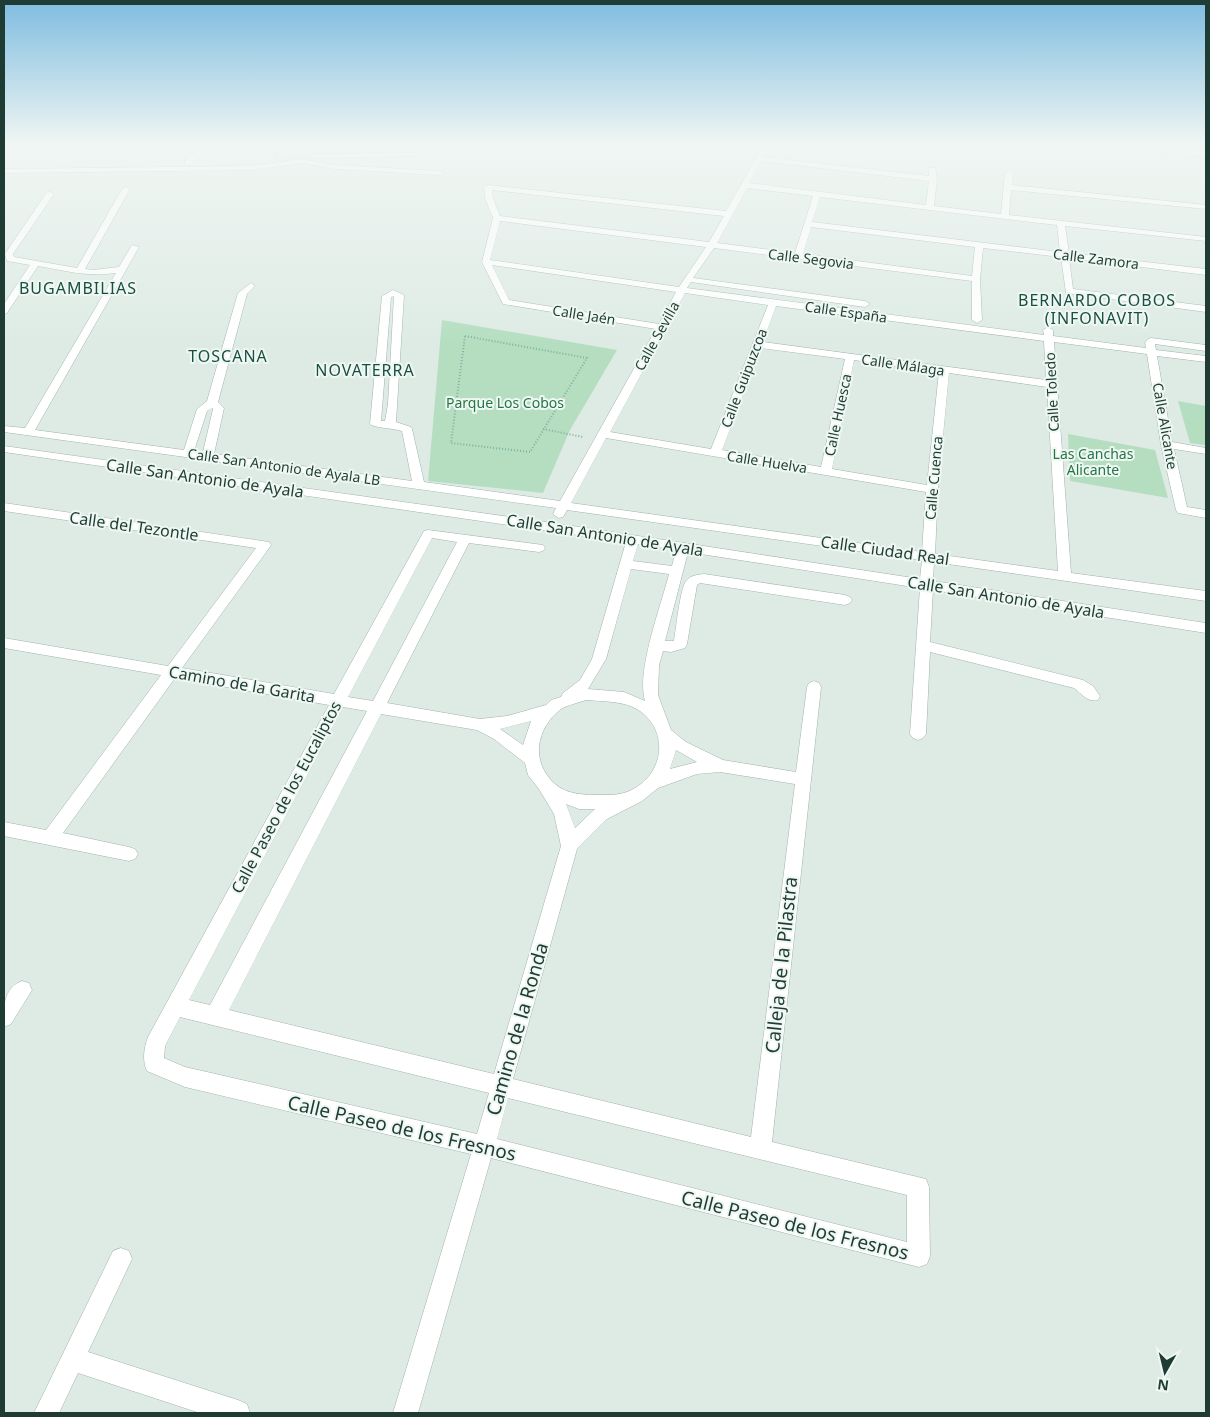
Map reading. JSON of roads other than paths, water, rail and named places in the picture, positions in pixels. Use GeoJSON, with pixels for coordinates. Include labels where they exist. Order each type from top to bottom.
{"type":"FeatureCollection","features":[{"type":"Feature","properties":{"kind":"street"},"geometry":{"type":"LineString","coordinates":[[38,211],[8,254],[10,259],[80,272],[101,273],[123,268]]}},
{"type":"Feature","properties":{"kind":"street"},"geometry":{"type":"LineString","coordinates":[[80,272],[114,211]]}},
{"type":"Feature","properties":{"kind":"street"},"geometry":{"type":"LineString","coordinates":[[486,262],[497,218],[494,211]]}},
{"type":"Feature","properties":{"kind":"street"},"geometry":{"type":"LineString","coordinates":[[702,211],[728,214]]}},
{"type":"Feature","properties":{"kind":"street","name":"Calle Sevilla"},"geometry":{"type":"LineString","coordinates":[[553,527],[662,327],[683,282],[711,246],[730,211]]}},
{"type":"Feature","properties":{"kind":"street"},"geometry":{"type":"LineString","coordinates":[[798,257],[811,211]]}},
{"type":"Feature","properties":{"kind":"street"},"geometry":{"type":"LineString","coordinates":[[959,211],[1206,239]]}},
{"type":"Feature","properties":{"kind":"street"},"geometry":{"type":"LineString","coordinates":[[1005,216],[1006,211]]}},
{"type":"Feature","properties":{"kind":"street","name":"Calle Segovia"},"geometry":{"type":"LineString","coordinates":[[497,218],[976,279]]}},
{"type":"Feature","properties":{"kind":"street"},"geometry":{"type":"LineString","coordinates":[[1061,223],[1069,291],[1206,308]]}},
{"type":"Feature","properties":{"kind":"street","name":"Calle Zamora"},"geometry":{"type":"LineString","coordinates":[[807,224],[1206,272]]}},
{"type":"Feature","properties":{"kind":"street"},"geometry":{"type":"LineString","coordinates":[[977,320],[976,279],[979,246]]}},
{"type":"Feature","properties":{"kind":"street"},"geometry":{"type":"LineString","coordinates":[[28,432],[135,247]]}},
{"type":"Feature","properties":{"kind":"street"},"geometry":{"type":"LineString","coordinates":[[487,252],[496,254]]}},
{"type":"Feature","properties":{"kind":"street","name":"Calle España"},"geometry":{"type":"LineString","coordinates":[[486,262],[683,282],[876,306],[977,320],[1049,334]]}},
{"type":"Feature","properties":{"kind":"street","name":"Calle Jaén"},"geometry":{"type":"LineString","coordinates":[[486,262],[506,302],[662,327]]}},
{"type":"Feature","properties":{"kind":"street"},"geometry":{"type":"LineString","coordinates":[[4,311],[35,264]]}},
{"type":"Feature","properties":{"kind":"street","name":"Calle España"},"geometry":{"type":"LineString","coordinates":[[683,282],[773,303],[1151,347],[1206,360]]}},
{"type":"Feature","properties":{"kind":"street"},"geometry":{"type":"LineString","coordinates":[[188,454],[202,409],[212,403],[243,293],[251,286]]}},
{"type":"Feature","properties":{"kind":"street"},"geometry":{"type":"LineString","coordinates":[[390,424],[399,296],[393,293],[387,296],[375,424],[390,424],[407,429],[420,485]]}},
{"type":"Feature","properties":{"kind":"street","name":"Calle Guipuzcoa"},"geometry":{"type":"LineString","coordinates":[[715,453],[773,303]]}},
{"type":"Feature","properties":{"kind":"street","name":"Calle Toledo"},"geometry":{"type":"LineString","coordinates":[[1049,334],[1065,576]]}},
{"type":"Feature","properties":{"kind":"street"},"geometry":{"type":"LineString","coordinates":[[382,342],[396,341]]}},
{"type":"Feature","properties":{"kind":"street","name":"Calle Málaga"},"geometry":{"type":"LineString","coordinates":[[756,344],[1051,384]]}},
{"type":"Feature","properties":{"kind":"street","name":"Calle España"},"geometry":{"type":"LineString","coordinates":[[1151,347],[1206,348]]}},
{"type":"Feature","properties":{"kind":"street","name":"Calle Alicante"},"geometry":{"type":"LineString","coordinates":[[1151,347],[1167,445],[1182,510],[1206,514]]}},
{"type":"Feature","properties":{"kind":"street","name":"Calle Huesca"},"geometry":{"type":"LineString","coordinates":[[826,471],[850,358]]}},
{"type":"Feature","properties":{"kind":"street","name":"Calle Cuenca"},"geometry":{"type":"LineString","coordinates":[[918,734],[927,556],[944,371]]}},
{"type":"Feature","properties":{"kind":"street"},"geometry":{"type":"LineString","coordinates":[[379,379],[394,378]]}},
{"type":"Feature","properties":{"kind":"street"},"geometry":{"type":"LineString","coordinates":[[208,456],[219,408],[212,403]]}},
{"type":"Feature","properties":{"kind":"street","name":"Calle San Antonio de Ayala LB"},"geometry":{"type":"LineString","coordinates":[[4,429],[564,506]]}},
{"type":"Feature","properties":{"kind":"street","name":"Calle Huelva"},"geometry":{"type":"LineString","coordinates":[[601,437],[715,453],[932,489]]}},
{"type":"Feature","properties":{"kind":"street"},"geometry":{"type":"LineString","coordinates":[[1167,445],[1206,451]]}},
{"type":"Feature","properties":{"kind":"street","name":"Calle San Antonio de Ayala"},"geometry":{"type":"LineString","coordinates":[[4,449],[634,539],[1206,628]]}},
{"type":"Feature","properties":{"kind":"street"},"geometry":{"type":"LineString","coordinates":[[232,482],[250,462]]}},
{"type":"Feature","properties":{"kind":"street","name":"Calle Ciudad Real"},"geometry":{"type":"LineString","coordinates":[[564,506],[1206,596]]}},
{"type":"Feature","properties":{"kind":"street","name":"Calle del Tezontle"},"geometry":{"type":"LineString","coordinates":[[4,507],[265,545],[172,672]]}},
{"type":"Feature","properties":{"kind":"street","name":"Calle Paseo de los Eucaliptos"},"geometry":{"type":"LineString","coordinates":[[154,1064],[156,1044],[174,1006],[428,534],[465,539]]}},
{"type":"Feature","properties":{"kind":"street"},"geometry":{"type":"LineString","coordinates":[[215,1016],[465,539],[538,548]]}},
{"type":"Feature","properties":{"kind":"street"},"geometry":{"type":"LineString","coordinates":[[529,758],[530,740],[536,724],[585,684],[599,659],[634,539]]}},
{"type":"Feature","properties":{"kind":"street","name":"Camino de la Ronda"},"geometry":{"type":"LineString","coordinates":[[569,846],[584,828],[602,813],[640,794],[654,782],[667,759],[663,728],[652,695],[652,665],[684,547]]}},
{"type":"Feature","properties":{"kind":"street"},"geometry":{"type":"LineString","coordinates":[[626,564],[676,571]]}},
{"type":"Feature","properties":{"kind":"street"},"geometry":{"type":"LineString","coordinates":[[658,645],[671,647],[680,644],[691,584],[696,579],[704,578],[844,600]]}},
{"type":"Feature","properties":{"kind":"street","name":"Camino de la Garita"},"geometry":{"type":"LineString","coordinates":[[4,643],[480,725],[507,722],[555,707]]}},
{"type":"Feature","properties":{"kind":"street"},"geometry":{"type":"LineString","coordinates":[[922,646],[1078,684],[1088,690],[1093,696]]}},
{"type":"Feature","properties":{"kind":"street"},"geometry":{"type":"LineString","coordinates":[[50,838],[172,672]]}},
{"type":"Feature","properties":{"kind":"street","name":"Calleja de la Pilastra"},"geometry":{"type":"LineString","coordinates":[[760,1150],[814,687]]}},
{"type":"Feature","properties":{"kind":"street"},"geometry":{"type":"LineString","coordinates":[[555,707],[582,696],[604,694],[626,699],[646,708],[681,746],[720,766]]}},
{"type":"Feature","properties":{"kind":"street","name":"Camino de la Garita"},"geometry":{"type":"LineString","coordinates":[[480,725],[499,735],[529,758]]}},
{"type":"Feature","properties":{"kind":"street","name":"Camino de la Ronda"},"geometry":{"type":"LineString","coordinates":[[405,1413],[502,1086],[569,846],[568,825],[560,804],[535,773],[529,758]]}},
{"type":"Feature","properties":{"kind":"street"},"geometry":{"type":"LineString","coordinates":[[654,782],[697,768],[720,766],[802,779]]}},
{"type":"Feature","properties":{"kind":"street","name":"Camino de la Ronda"},"geometry":{"type":"LineString","coordinates":[[546,786],[562,797],[581,803],[601,805],[622,802]]}},
{"type":"Feature","properties":{"kind":"street"},"geometry":{"type":"LineString","coordinates":[[4,829],[129,854]]}},
{"type":"Feature","properties":{"kind":"street"},"geometry":{"type":"LineString","coordinates":[[4,1017],[22,990]]}},
{"type":"Feature","properties":{"kind":"street","name":"Calle Paseo de los Fresnos"},"geometry":{"type":"LineString","coordinates":[[154,1064],[184,1077],[484,1146],[919,1256],[918,1187],[174,1006]]}},
{"type":"Feature","properties":{"kind":"street"},"geometry":{"type":"LineString","coordinates":[[46,1413],[121,1258]]}},
{"type":"Feature","properties":{"kind":"street"},"geometry":{"type":"LineString","coordinates":[[72,1359],[238,1413]]}},
{"type":"Feature","properties":{"kind":"district","name":"BUGAMBILIAS"},"geometry":{"type":"Point","coordinates":[78,288]}},
{"type":"Feature","properties":{"kind":"district","name":"BERNARDO COBOS (INFONAVIT)"},"geometry":{"type":"Point","coordinates":[1097,309]}},
{"type":"Feature","properties":{"kind":"district","name":"TOSCANA"},"geometry":{"type":"Point","coordinates":[228,356]}},
{"type":"Feature","properties":{"kind":"district","name":"NOVATERRA"},"geometry":{"type":"Point","coordinates":[365,370]}},
{"type":"Feature","properties":{"kind":"park label","name":"Parque Los Cobos"},"geometry":{"type":"Point","coordinates":[505,403]}},
{"type":"Feature","properties":{"kind":"park label","name":"Las Canchas Alicante"},"geometry":{"type":"Point","coordinates":[1093,462]}}]}
